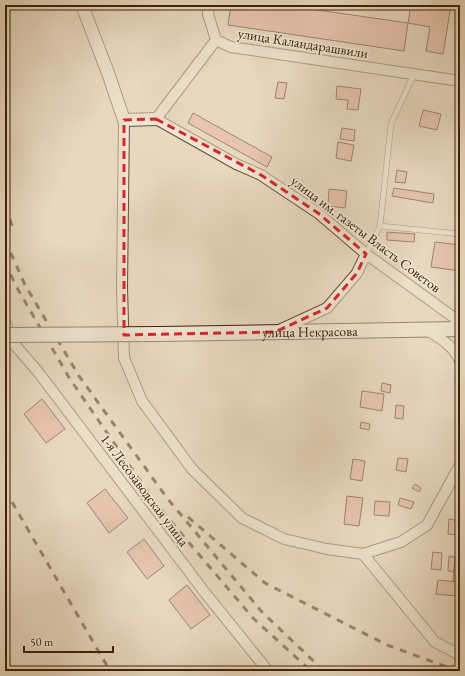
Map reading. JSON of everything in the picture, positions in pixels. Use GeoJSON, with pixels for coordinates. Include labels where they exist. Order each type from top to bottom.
{"type":"FeatureCollection","features":[{"type":"Feature","properties":{"kind":"main road","name":"улица Некрасова"},"geometry":{"type":"LineString","coordinates":[[5,335],[460,329]]}},
{"type":"Feature","properties":{"kind":"street"},"geometry":{"type":"LineString","coordinates":[[82,5],[124,120],[122,288],[124,358],[142,401],[192,469],[242,518],[284,539],[327,549],[363,554],[401,542],[427,525],[460,465]]}},
{"type":"Feature","properties":{"kind":"street"},"geometry":{"type":"LineString","coordinates":[[209,5],[208,14],[216,40]]}},
{"type":"Feature","properties":{"kind":"street","name":"улица Каландарашвили"},"geometry":{"type":"LineString","coordinates":[[156,119],[216,40],[231,47],[460,81]]}},
{"type":"Feature","properties":{"kind":"street"},"geometry":{"type":"LineString","coordinates":[[124,120],[156,119]]}},
{"type":"Feature","properties":{"kind":"street","name":"улица им. газеты Власть Советов"},"geometry":{"type":"LineString","coordinates":[[156,119],[236,164],[261,175],[318,213],[366,254],[460,322]]}},
{"type":"Feature","properties":{"kind":"street"},"geometry":{"type":"LineString","coordinates":[[275,332],[326,308],[357,273],[366,254]]}},
{"type":"Feature","properties":{"kind":"street","name":"1-я Лесозаводская улица"},"geometry":{"type":"LineString","coordinates":[[5,322],[14,344],[39,373],[206,594],[268,671]]}},
{"type":"Feature","properties":{"kind":"street"},"geometry":{"type":"LineString","coordinates":[[427,330],[446,343],[458,356],[460,361]]}},
{"type":"Feature","properties":{"kind":"street"},"geometry":{"type":"LineString","coordinates":[[363,554],[435,642],[460,655]]}},
{"type":"Feature","properties":{"kind":"lane"},"geometry":{"type":"LineString","coordinates":[[366,254],[380,226],[391,124],[414,74]]}},
{"type":"Feature","properties":{"kind":"lane"},"geometry":{"type":"LineString","coordinates":[[380,226],[460,234]]}},
{"type":"Feature","properties":{"kind":"highlighted area"},"geometry":{"type":"Polygon","coordinates":[[[156,119],[261,175],[318,213],[366,254],[357,273],[327,308],[275,332],[124,335],[124,120],[156,119]]]}},
{"type":"Feature","properties":{"kind":"building"},"geometry":{"type":"Polygon","coordinates":[[[231,5],[283,5],[408,23],[404,51],[228,25],[231,5]]]}},
{"type":"Feature","properties":{"kind":"building"},"geometry":{"type":"Polygon","coordinates":[[[411,5],[451,5],[443,54],[426,51],[430,27],[408,23],[411,5]]]}},
{"type":"Feature","properties":{"kind":"building"},"geometry":{"type":"Polygon","coordinates":[[[278,82],[287,83],[284,99],[275,98],[278,82]]]}},
{"type":"Feature","properties":{"kind":"building"},"geometry":{"type":"Polygon","coordinates":[[[337,86],[361,89],[358,110],[347,109],[348,100],[336,99],[337,86]]]}},
{"type":"Feature","properties":{"kind":"building"},"geometry":{"type":"Polygon","coordinates":[[[423,110],[441,114],[437,130],[419,126],[423,110]]]}},
{"type":"Feature","properties":{"kind":"building"},"geometry":{"type":"Polygon","coordinates":[[[193,113],[272,157],[267,167],[188,123],[193,113]]]}},
{"type":"Feature","properties":{"kind":"building"},"geometry":{"type":"Polygon","coordinates":[[[342,128],[355,130],[354,141],[340,139],[342,128]]]}},
{"type":"Feature","properties":{"kind":"building"},"geometry":{"type":"Polygon","coordinates":[[[338,142],[354,145],[351,161],[336,158],[338,142]]]}},
{"type":"Feature","properties":{"kind":"building"},"geometry":{"type":"Polygon","coordinates":[[[397,170],[407,172],[405,183],[395,182],[397,170]]]}},
{"type":"Feature","properties":{"kind":"building"},"geometry":{"type":"Polygon","coordinates":[[[394,188],[434,194],[433,203],[392,196],[394,188]]]}},
{"type":"Feature","properties":{"kind":"building"},"geometry":{"type":"Polygon","coordinates":[[[329,189],[347,191],[345,208],[328,206],[329,189]]]}},
{"type":"Feature","properties":{"kind":"building"},"geometry":{"type":"Polygon","coordinates":[[[387,232],[415,234],[414,242],[387,240],[387,232]]]}},
{"type":"Feature","properties":{"kind":"building"},"geometry":{"type":"Polygon","coordinates":[[[435,242],[460,245],[460,271],[431,267],[435,242]]]}},
{"type":"Feature","properties":{"kind":"building"},"geometry":{"type":"Polygon","coordinates":[[[382,383],[391,385],[390,393],[381,391],[382,383]]]}},
{"type":"Feature","properties":{"kind":"building"},"geometry":{"type":"Polygon","coordinates":[[[362,391],[384,394],[382,411],[360,407],[362,391]]]}},
{"type":"Feature","properties":{"kind":"building"},"geometry":{"type":"Polygon","coordinates":[[[42,399],[65,429],[46,443],[24,414],[42,399]]]}},
{"type":"Feature","properties":{"kind":"building"},"geometry":{"type":"Polygon","coordinates":[[[396,405],[404,406],[403,419],[395,418],[396,405]]]}},
{"type":"Feature","properties":{"kind":"building"},"geometry":{"type":"Polygon","coordinates":[[[361,422],[370,424],[369,430],[360,428],[361,422]]]}},
{"type":"Feature","properties":{"kind":"building"},"geometry":{"type":"Polygon","coordinates":[[[398,458],[408,459],[406,472],[396,470],[398,458]]]}},
{"type":"Feature","properties":{"kind":"building"},"geometry":{"type":"Polygon","coordinates":[[[353,459],[365,461],[362,481],[350,479],[353,459]]]}},
{"type":"Feature","properties":{"kind":"building"},"geometry":{"type":"Polygon","coordinates":[[[415,484],[421,488],[419,492],[412,488],[415,484]]]}},
{"type":"Feature","properties":{"kind":"building"},"geometry":{"type":"Polygon","coordinates":[[[105,489],[128,518],[109,533],[87,503],[105,489]]]}},
{"type":"Feature","properties":{"kind":"building"},"geometry":{"type":"Polygon","coordinates":[[[347,496],[363,498],[359,526],[344,524],[347,496]]]}},
{"type":"Feature","properties":{"kind":"building"},"geometry":{"type":"Polygon","coordinates":[[[400,498],[414,502],[411,509],[398,505],[400,498]]]}},
{"type":"Feature","properties":{"kind":"building"},"geometry":{"type":"Polygon","coordinates":[[[375,501],[390,502],[389,516],[374,515],[375,501]]]}},
{"type":"Feature","properties":{"kind":"building"},"geometry":{"type":"Polygon","coordinates":[[[449,519],[460,521],[460,535],[448,534],[449,519]]]}},
{"type":"Feature","properties":{"kind":"building"},"geometry":{"type":"Polygon","coordinates":[[[144,539],[164,566],[147,579],[127,552],[144,539]]]}},
{"type":"Feature","properties":{"kind":"building"},"geometry":{"type":"Polygon","coordinates":[[[433,552],[442,553],[441,570],[431,569],[433,552]]]}},
{"type":"Feature","properties":{"kind":"building"},"geometry":{"type":"Polygon","coordinates":[[[449,556],[455,557],[454,572],[448,571],[449,556]]]}},
{"type":"Feature","properties":{"kind":"building"},"geometry":{"type":"Polygon","coordinates":[[[455,557],[460,557],[460,582],[453,581],[455,557]]]}},
{"type":"Feature","properties":{"kind":"building"},"geometry":{"type":"Polygon","coordinates":[[[438,580],[457,582],[456,596],[436,594],[438,580]]]}},
{"type":"Feature","properties":{"kind":"building"},"geometry":{"type":"Polygon","coordinates":[[[187,585],[210,615],[191,629],[169,600],[187,585]]]}},
{"type":"Feature","properties":{"kind":"railway"},"geometry":{"type":"LineString","coordinates":[[5,206],[14,231]]}},
{"type":"Feature","properties":{"kind":"railway"},"geometry":{"type":"LineString","coordinates":[[5,240],[25,285],[79,376],[167,498],[262,612],[324,671]]}},
{"type":"Feature","properties":{"kind":"railway"},"geometry":{"type":"LineString","coordinates":[[5,262],[16,286],[70,379],[156,504],[253,618],[311,671]]}},
{"type":"Feature","properties":{"kind":"railway"},"geometry":{"type":"LineString","coordinates":[[5,490],[110,671]]}},
{"type":"Feature","properties":{"kind":"railway"},"geometry":{"type":"LineString","coordinates":[[188,517],[265,583],[387,645],[458,671]]}}]}
